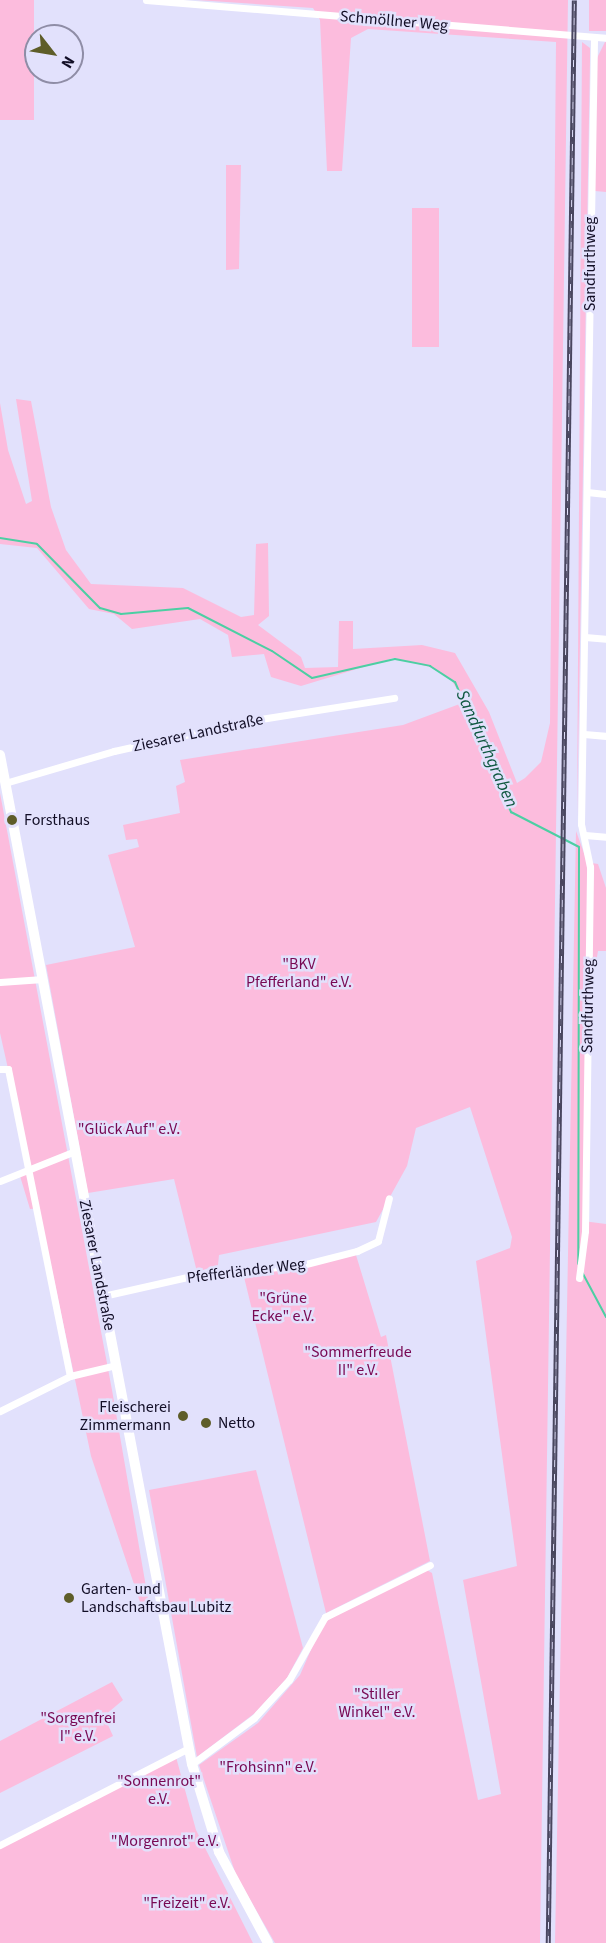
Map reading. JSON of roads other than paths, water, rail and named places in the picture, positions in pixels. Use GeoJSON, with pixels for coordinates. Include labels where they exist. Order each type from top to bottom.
{"type":"FeatureCollection","features":[{"type":"Feature","properties":{"kind":"main road","name":"Ziesarer Landstraße"},"geometry":{"type":"LineString","coordinates":[[0,755],[192,1764],[219,1852],[268,1943]]}},
{"type":"Feature","properties":{"kind":"street","name":"Schmöllner Weg"},"geometry":{"type":"LineString","coordinates":[[146,0],[606,38]]}},
{"type":"Feature","properties":{"kind":"street","name":"Sandfurthweg"},"geometry":{"type":"LineString","coordinates":[[579,1278],[582,1264],[590,867],[585,835],[584,734],[594,37]]}},
{"type":"Feature","properties":{"kind":"street"},"geometry":{"type":"LineString","coordinates":[[587,492],[606,494]]}},
{"type":"Feature","properties":{"kind":"street"},"geometry":{"type":"LineString","coordinates":[[585,637],[606,639]]}},
{"type":"Feature","properties":{"kind":"street","name":"Ziesarer Landstraße"},"geometry":{"type":"LineString","coordinates":[[5,783],[114,751],[248,721],[394,698]]}},
{"type":"Feature","properties":{"kind":"street"},"geometry":{"type":"LineString","coordinates":[[584,734],[606,736]]}},
{"type":"Feature","properties":{"kind":"street"},"geometry":{"type":"LineString","coordinates":[[585,835],[606,837]]}},
{"type":"Feature","properties":{"kind":"street"},"geometry":{"type":"LineString","coordinates":[[0,982],[43,979]]}},
{"type":"Feature","properties":{"kind":"street"},"geometry":{"type":"LineString","coordinates":[[0,1069],[8,1069],[70,1376]]}},
{"type":"Feature","properties":{"kind":"street"},"geometry":{"type":"LineString","coordinates":[[0,1181],[28,1167],[75,1150]]}},
{"type":"Feature","properties":{"kind":"street","name":"Pfefferländer Weg"},"geometry":{"type":"LineString","coordinates":[[103,1296],[201,1274],[302,1265],[357,1251],[378,1241],[389,1197]]}},
{"type":"Feature","properties":{"kind":"street"},"geometry":{"type":"LineString","coordinates":[[0,1411],[70,1376],[116,1365]]}},
{"type":"Feature","properties":{"kind":"street"},"geometry":{"type":"LineString","coordinates":[[192,1764],[254,1718],[289,1680],[325,1617],[430,1565]]}},
{"type":"Feature","properties":{"kind":"street"},"geometry":{"type":"LineString","coordinates":[[0,1845],[189,1748]]}},
{"type":"Feature","properties":{"kind":"waterway","name":"Sandfurthgraben"},"geometry":{"type":"LineString","coordinates":[[0,538],[37,544],[100,608],[121,614],[188,608],[272,651],[312,678],[395,659],[430,666],[455,682],[511,812],[579,847],[578,1264]]}},
{"type":"Feature","properties":{"kind":"waterway","name":"Sandfurthgraben"},"geometry":{"type":"LineString","coordinates":[[582,1272],[606,1317]]}},
{"type":"Feature","properties":{"kind":"railway"},"geometry":{"type":"LineString","coordinates":[[548,1943],[574,0]]}},
{"type":"Feature","properties":{"kind":"place","name":"Forsthaus"},"geometry":{"type":"Point","coordinates":[12,820]}},
{"type":"Feature","properties":{"kind":"place","name":"Fleischerei Zimmermann"},"geometry":{"type":"Point","coordinates":[183,1416]}},
{"type":"Feature","properties":{"kind":"place","name":"Netto"},"geometry":{"type":"Point","coordinates":[206,1423]}},
{"type":"Feature","properties":{"kind":"place","name":"Garten- und Landschaftsbau Lubitz"},"geometry":{"type":"Point","coordinates":[69,1598]}},
{"type":"Feature","properties":{"kind":"park label","name":"\"BKV Pfefferland\" e.V."},"geometry":{"type":"Point","coordinates":[299,973]}},
{"type":"Feature","properties":{"kind":"park label","name":"\"Glück Auf\" e.V."},"geometry":{"type":"Point","coordinates":[129,1129]}},
{"type":"Feature","properties":{"kind":"park label","name":"\"Grüne Ecke\" e.V."},"geometry":{"type":"Point","coordinates":[283,1307]}},
{"type":"Feature","properties":{"kind":"park label","name":"\"Sommerfreude II\" e.V."},"geometry":{"type":"Point","coordinates":[358,1361]}},
{"type":"Feature","properties":{"kind":"park label","name":"\"Stiller Winkel\" e.V."},"geometry":{"type":"Point","coordinates":[377,1703]}},
{"type":"Feature","properties":{"kind":"park label","name":"\"Sorgenfrei I\" e.V."},"geometry":{"type":"Point","coordinates":[78,1727]}},
{"type":"Feature","properties":{"kind":"park label","name":"\"Frohsinn\" e.V."},"geometry":{"type":"Point","coordinates":[268,1767]}},
{"type":"Feature","properties":{"kind":"park label","name":"\"Sonnenrot\" e.V."},"geometry":{"type":"Point","coordinates":[159,1790]}},
{"type":"Feature","properties":{"kind":"park label","name":"\"Morgenrot\" e.V."},"geometry":{"type":"Point","coordinates":[165,1841]}},
{"type":"Feature","properties":{"kind":"park label","name":"\"Freizeit\" e.V."},"geometry":{"type":"Point","coordinates":[187,1903]}}]}
